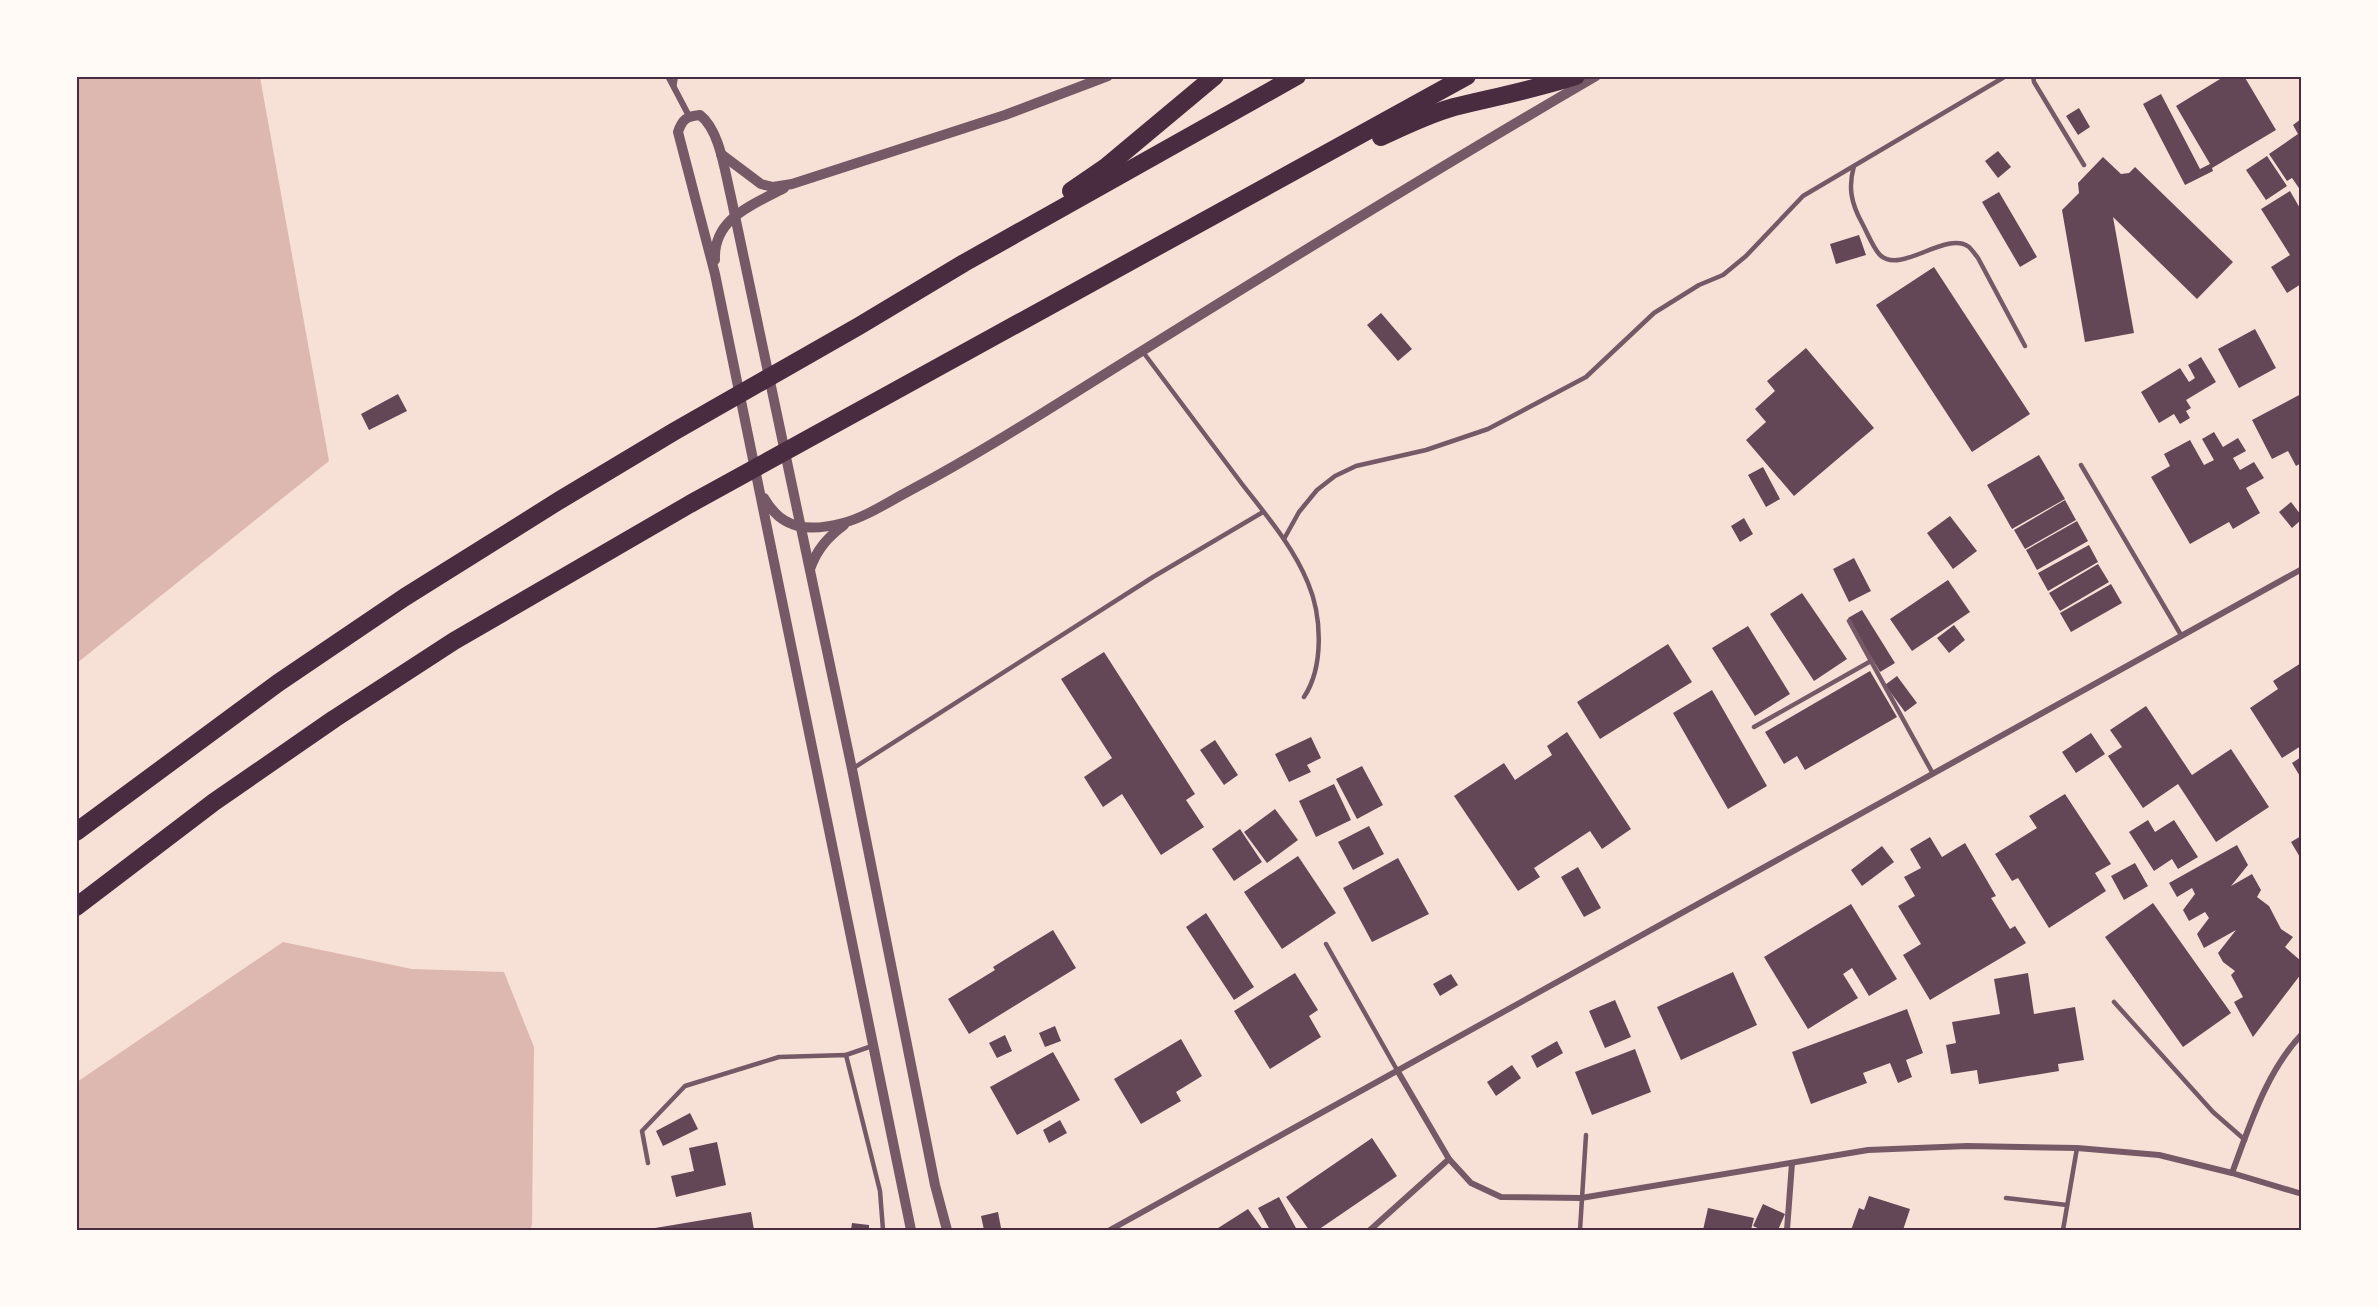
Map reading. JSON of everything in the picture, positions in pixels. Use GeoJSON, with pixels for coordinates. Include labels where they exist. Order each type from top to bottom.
{"type":"FeatureCollection","features":[{"type":"Feature","properties":{"kind":"highway"},"geometry":{"type":"LineString","coordinates":[[964,263],[1106,167],[1215,76]]}},
{"type":"Feature","properties":{"kind":"highway"},"geometry":{"type":"LineString","coordinates":[[76,832],[278,683],[405,597],[675,431],[964,263],[1297,76]]}},
{"type":"Feature","properties":{"kind":"highway"},"geometry":{"type":"LineString","coordinates":[[76,907],[214,802],[334,719],[454,641],[690,504],[1467,76]]}},
{"type":"Feature","properties":{"kind":"highway"},"geometry":{"type":"LineString","coordinates":[[1225,211],[1425,117],[1453,107],[1529,90],[1576,76]]}},
{"type":"Feature","properties":{"kind":"street"},"geometry":{"type":"LineString","coordinates":[[668,76],[689,116]]}},
{"type":"Feature","properties":{"kind":"street"},"geometry":{"type":"LineString","coordinates":[[720,154],[761,184],[773,187],[792,184],[911,147],[1108,76]]}},
{"type":"Feature","properties":{"kind":"street"},"geometry":{"type":"LineString","coordinates":[[759,490],[775,515],[790,525],[830,526],[846,522],[974,456],[1440,167],[1596,76]]}},
{"type":"Feature","properties":{"kind":"street"},"geometry":{"type":"LineString","coordinates":[[911,1230],[715,274],[678,132],[681,121],[689,116],[700,115],[709,122],[720,154],[735,215],[802,527],[809,572],[852,770],[933,1174],[947,1230]]}},
{"type":"Feature","properties":{"kind":"street"},"geometry":{"type":"LineString","coordinates":[[715,274],[714,250],[719,235],[735,215],[792,184]]}},
{"type":"Feature","properties":{"kind":"street"},"geometry":{"type":"LineString","coordinates":[[809,572],[817,552],[846,522]]}},
{"type":"Feature","properties":{"kind":"street"},"geometry":{"type":"LineString","coordinates":[[1110,1230],[2301,568]]}},
{"type":"Feature","properties":{"kind":"street"},"geometry":{"type":"LineString","coordinates":[[2232,1173],[2263,1093],[2301,1034]]}},
{"type":"Feature","properties":{"kind":"street"},"geometry":{"type":"LineString","coordinates":[[1397,1070],[1449,1159],[1472,1183],[1502,1197],[1581,1198],[1868,1150],[1967,1146],[2077,1148],[2159,1155],[2232,1173],[2301,1194]]}},
{"type":"Feature","properties":{"kind":"street"},"geometry":{"type":"LineString","coordinates":[[1370,1230],[1449,1159]]}},
{"type":"Feature","properties":{"kind":"street"},"geometry":{"type":"LineString","coordinates":[[1787,1230],[1792,1163]]}},
{"type":"Feature","properties":{"kind":"lane"},"geometry":{"type":"LineString","coordinates":[[674,88],[676,76]]}},
{"type":"Feature","properties":{"kind":"lane"},"geometry":{"type":"LineString","coordinates":[[1284,539],[1299,512],[1317,490],[1335,476],[1356,466],[1426,450],[1488,429],[1586,377],[1654,313],[1699,285],[1723,275],[1746,256],[1803,196],[2006,76]]}},
{"type":"Feature","properties":{"kind":"lane"},"geometry":{"type":"LineString","coordinates":[[2033,76],[2034,82],[2084,165]]}},
{"type":"Feature","properties":{"kind":"lane"},"geometry":{"type":"LineString","coordinates":[[1854,165],[1850,180],[1851,195],[1857,214],[1881,255],[1889,259],[1901,260],[1955,243],[1968,246],[1978,258],[2025,346]]}},
{"type":"Feature","properties":{"kind":"lane"},"geometry":{"type":"LineString","coordinates":[[1142,351],[1284,539],[1307,582],[1315,605],[1317,660],[1312,685],[1304,697]]}},
{"type":"Feature","properties":{"kind":"lane"},"geometry":{"type":"LineString","coordinates":[[2081,465],[2181,635]]}},
{"type":"Feature","properties":{"kind":"lane"},"geometry":{"type":"LineString","coordinates":[[852,770],[1153,577],[1263,512]]}},
{"type":"Feature","properties":{"kind":"lane"},"geometry":{"type":"LineString","coordinates":[[1849,621],[1932,772]]}},
{"type":"Feature","properties":{"kind":"lane"},"geometry":{"type":"LineString","coordinates":[[1754,727],[1871,661]]}},
{"type":"Feature","properties":{"kind":"lane"},"geometry":{"type":"LineString","coordinates":[[1326,944],[1397,1070]]}},
{"type":"Feature","properties":{"kind":"lane"},"geometry":{"type":"LineString","coordinates":[[2114,1002],[2213,1112],[2245,1140]]}},
{"type":"Feature","properties":{"kind":"lane"},"geometry":{"type":"LineString","coordinates":[[648,1163],[642,1131],[685,1086],[779,1057],[846,1055],[873,1045]]}},
{"type":"Feature","properties":{"kind":"lane"},"geometry":{"type":"LineString","coordinates":[[846,1055],[880,1191],[883,1230]]}},
{"type":"Feature","properties":{"kind":"lane"},"geometry":{"type":"LineString","coordinates":[[1580,1230],[1586,1135]]}},
{"type":"Feature","properties":{"kind":"lane"},"geometry":{"type":"LineString","coordinates":[[2063,1230],[2077,1148]]}},
{"type":"Feature","properties":{"kind":"lane"},"geometry":{"type":"LineString","coordinates":[[2006,1198],[2067,1205]]}},
{"type":"Feature","properties":{"kind":"shaded area"},"geometry":{"type":"Polygon","coordinates":[[[77,76],[260,77],[329,461],[77,663],[77,76]]]}},
{"type":"Feature","properties":{"kind":"shaded area"},"geometry":{"type":"Polygon","coordinates":[[[283,942],[412,969],[504,972],[534,1047],[532,1225],[530,1230],[77,1230],[77,1082],[283,942]]]}},
{"type":"Feature","properties":{"kind":"building"},"geometry":{"type":"Polygon","coordinates":[[[2225,76],[2244,76],[2276,130],[2212,168],[2213,171],[2185,185],[2143,104],[2161,94],[2200,169],[2210,164],[2176,106],[2225,76]]]}},
{"type":"Feature","properties":{"kind":"building"},"geometry":{"type":"Polygon","coordinates":[[[2079,108],[2090,127],[2078,135],[2066,116],[2079,108]]]}},
{"type":"Feature","properties":{"kind":"building"},"geometry":{"type":"Polygon","coordinates":[[[2301,119],[2301,191],[2292,178],[2287,181],[2269,154],[2298,134],[2293,125],[2301,119]]]}},
{"type":"Feature","properties":{"kind":"building"},"geometry":{"type":"Polygon","coordinates":[[[1998,151],[2011,167],[1998,178],[1985,161],[1998,151]]]}},
{"type":"Feature","properties":{"kind":"building"},"geometry":{"type":"Polygon","coordinates":[[[2267,156],[2287,186],[2266,200],[2246,170],[2267,156]]]}},
{"type":"Feature","properties":{"kind":"building"},"geometry":{"type":"Polygon","coordinates":[[[2103,157],[2121,174],[2129,173],[2135,167],[2233,262],[2197,299],[2113,217],[2134,333],[2085,342],[2062,210],[2079,193],[2078,183],[2103,157]]]}},
{"type":"Feature","properties":{"kind":"building"},"geometry":{"type":"Polygon","coordinates":[[[2290,191],[2301,210],[2301,284],[2287,293],[2271,267],[2290,255],[2261,209],[2290,191]]]}},
{"type":"Feature","properties":{"kind":"building"},"geometry":{"type":"Polygon","coordinates":[[[1999,192],[2037,257],[2020,267],[1982,202],[1999,192]]]}},
{"type":"Feature","properties":{"kind":"building"},"geometry":{"type":"Polygon","coordinates":[[[1859,235],[1866,255],[1836,264],[1830,244],[1859,235]]]}},
{"type":"Feature","properties":{"kind":"building"},"geometry":{"type":"Polygon","coordinates":[[[1934,267],[2030,414],[1972,452],[1876,305],[1934,267]]]}},
{"type":"Feature","properties":{"kind":"building"},"geometry":{"type":"Polygon","coordinates":[[[1381,313],[1412,349],[1398,361],[1367,325],[1381,313]]]}},
{"type":"Feature","properties":{"kind":"building"},"geometry":{"type":"Polygon","coordinates":[[[2255,329],[2276,368],[2239,388],[2218,349],[2255,329]]]}},
{"type":"Feature","properties":{"kind":"building"},"geometry":{"type":"Polygon","coordinates":[[[1806,348],[1874,428],[1794,496],[1746,440],[1766,422],[1755,409],[1775,391],[1767,381],[1806,348]]]}},
{"type":"Feature","properties":{"kind":"building"},"geometry":{"type":"Polygon","coordinates":[[[2201,357],[2216,382],[2186,400],[2191,408],[2186,411],[2190,418],[2180,424],[2174,414],[2159,423],[2141,392],[2180,368],[2189,382],[2195,378],[2188,365],[2201,357]]]}},
{"type":"Feature","properties":{"kind":"building"},"geometry":{"type":"Polygon","coordinates":[[[398,394],[407,411],[369,430],[361,414],[398,394]]]}},
{"type":"Feature","properties":{"kind":"building"},"geometry":{"type":"Polygon","coordinates":[[[2301,394],[2301,463],[2296,466],[2288,451],[2272,459],[2252,420],[2301,394]]]}},
{"type":"Feature","properties":{"kind":"building"},"geometry":{"type":"Polygon","coordinates":[[[2214,432],[2223,447],[2238,438],[2246,451],[2233,458],[2240,470],[2254,462],[2264,478],[2246,488],[2260,513],[2233,529],[2229,522],[2190,544],[2151,477],[2170,466],[2164,454],[2190,440],[2204,465],[2214,460],[2202,439],[2214,432]]]}},
{"type":"Feature","properties":{"kind":"building"},"geometry":{"type":"Polygon","coordinates":[[[2039,455],[2065,499],[2012,529],[1987,485],[2039,455]]]}},
{"type":"Feature","properties":{"kind":"building"},"geometry":{"type":"Polygon","coordinates":[[[1763,467],[1780,499],[1766,507],[1748,475],[1763,467]]]}},
{"type":"Feature","properties":{"kind":"building"},"geometry":{"type":"Polygon","coordinates":[[[2065,500],[2076,520],[2025,549],[2014,530],[2065,500]]]}},
{"type":"Feature","properties":{"kind":"building"},"geometry":{"type":"Polygon","coordinates":[[[2291,502],[2301,515],[2301,520],[2292,528],[2279,512],[2291,502]]]}},
{"type":"Feature","properties":{"kind":"building"},"geometry":{"type":"Polygon","coordinates":[[[1950,516],[1977,551],[1953,569],[1927,533],[1950,516]]]}},
{"type":"Feature","properties":{"kind":"building"},"geometry":{"type":"Polygon","coordinates":[[[1744,518],[1753,534],[1740,542],[1731,526],[1744,518]]]}},
{"type":"Feature","properties":{"kind":"building"},"geometry":{"type":"Polygon","coordinates":[[[2077,521],[2088,541],[2037,570],[2026,550],[2077,521]]]}},
{"type":"Feature","properties":{"kind":"building"},"geometry":{"type":"Polygon","coordinates":[[[2089,545],[2098,562],[2048,591],[2038,573],[2089,545]]]}},
{"type":"Feature","properties":{"kind":"building"},"geometry":{"type":"Polygon","coordinates":[[[1854,558],[1871,591],[1849,602],[1833,569],[1854,558]]]}},
{"type":"Feature","properties":{"kind":"building"},"geometry":{"type":"Polygon","coordinates":[[[2098,564],[2109,582],[2060,611],[2049,593],[2098,564]]]}},
{"type":"Feature","properties":{"kind":"building"},"geometry":{"type":"Polygon","coordinates":[[[1948,580],[1970,612],[1912,651],[1890,619],[1948,580]]]}},
{"type":"Feature","properties":{"kind":"building"},"geometry":{"type":"Polygon","coordinates":[[[2111,584],[2122,603],[2071,632],[2060,613],[2111,584]]]}},
{"type":"Feature","properties":{"kind":"building"},"geometry":{"type":"Polygon","coordinates":[[[1802,593],[1847,659],[1814,681],[1770,614],[1802,593]]]}},
{"type":"Feature","properties":{"kind":"building"},"geometry":{"type":"Polygon","coordinates":[[[1862,610],[1895,663],[1880,672],[1848,618],[1862,610]]]}},
{"type":"Feature","properties":{"kind":"building"},"geometry":{"type":"Polygon","coordinates":[[[1954,625],[1965,640],[1949,653],[1937,638],[1954,625]]]}},
{"type":"Feature","properties":{"kind":"building"},"geometry":{"type":"Polygon","coordinates":[[[1748,626],[1790,694],[1755,716],[1712,648],[1748,626]]]}},
{"type":"Feature","properties":{"kind":"building"},"geometry":{"type":"Polygon","coordinates":[[[1668,644],[1692,682],[1600,739],[1577,702],[1668,644]]]}},
{"type":"Feature","properties":{"kind":"building"},"geometry":{"type":"Polygon","coordinates":[[[1104,652],[1195,794],[1186,800],[1204,827],[1161,855],[1122,794],[1103,807],[1084,777],[1112,758],[1061,679],[1104,652]]]}},
{"type":"Feature","properties":{"kind":"building"},"geometry":{"type":"Polygon","coordinates":[[[2301,663],[2301,746],[2282,758],[2250,708],[2278,689],[2273,681],[2301,663]]]}},
{"type":"Feature","properties":{"kind":"building"},"geometry":{"type":"Polygon","coordinates":[[[1870,671],[1897,717],[1805,770],[1797,756],[1784,764],[1765,732],[1870,671]]]}},
{"type":"Feature","properties":{"kind":"building"},"geometry":{"type":"Polygon","coordinates":[[[1897,676],[1917,703],[1905,712],[1885,685],[1897,676]]]}},
{"type":"Feature","properties":{"kind":"building"},"geometry":{"type":"Polygon","coordinates":[[[1712,690],[1767,786],[1728,809],[1673,713],[1712,690]]]}},
{"type":"Feature","properties":{"kind":"building"},"geometry":{"type":"Polygon","coordinates":[[[2146,706],[2192,775],[2231,749],[2269,807],[2216,842],[2178,784],[2143,808],[2108,756],[2122,747],[2110,730],[2146,706]]]}},
{"type":"Feature","properties":{"kind":"building"},"geometry":{"type":"Polygon","coordinates":[[[1567,732],[1631,829],[1602,849],[1590,831],[1534,868],[1540,877],[1518,891],[1454,796],[1504,763],[1515,780],[1552,755],[1547,746],[1567,732]]]}},
{"type":"Feature","properties":{"kind":"building"},"geometry":{"type":"Polygon","coordinates":[[[2091,733],[2105,754],[2076,773],[2062,752],[2091,733]]]}},
{"type":"Feature","properties":{"kind":"building"},"geometry":{"type":"Polygon","coordinates":[[[1311,737],[1321,758],[1307,765],[1311,772],[1289,782],[1275,754],[1311,737]]]}},
{"type":"Feature","properties":{"kind":"building"},"geometry":{"type":"Polygon","coordinates":[[[1215,740],[1238,775],[1224,785],[1200,750],[1215,740]]]}},
{"type":"Feature","properties":{"kind":"building"},"geometry":{"type":"Polygon","coordinates":[[[2301,757],[2301,778],[2292,763],[2301,757]]]}},
{"type":"Feature","properties":{"kind":"building"},"geometry":{"type":"Polygon","coordinates":[[[1362,766],[1383,805],[1357,819],[1336,779],[1362,766]]]}},
{"type":"Feature","properties":{"kind":"building"},"geometry":{"type":"Polygon","coordinates":[[[1334,784],[1351,820],[1316,837],[1299,801],[1334,784]]]}},
{"type":"Feature","properties":{"kind":"building"},"geometry":{"type":"Polygon","coordinates":[[[2065,794],[2111,864],[2095,873],[2106,891],[2049,928],[2018,878],[2012,881],[1995,854],[2037,828],[2029,816],[2065,794]]]}},
{"type":"Feature","properties":{"kind":"building"},"geometry":{"type":"Polygon","coordinates":[[[1275,809],[1298,840],[1267,863],[1244,832],[1275,809]]]}},
{"type":"Feature","properties":{"kind":"building"},"geometry":{"type":"Polygon","coordinates":[[[2148,820],[2155,832],[2174,820],[2198,857],[2178,869],[2172,859],[2154,871],[2129,832],[2148,820]]]}},
{"type":"Feature","properties":{"kind":"building"},"geometry":{"type":"Polygon","coordinates":[[[1369,826],[1384,854],[1353,870],[1338,842],[1369,826]]]}},
{"type":"Feature","properties":{"kind":"building"},"geometry":{"type":"Polygon","coordinates":[[[1240,829],[1262,862],[1234,881],[1212,849],[1240,829]]]}},
{"type":"Feature","properties":{"kind":"building"},"geometry":{"type":"Polygon","coordinates":[[[2301,836],[2301,859],[2291,842],[2301,836]]]}},
{"type":"Feature","properties":{"kind":"building"},"geometry":{"type":"Polygon","coordinates":[[[1930,837],[1942,857],[1965,843],[1996,896],[1991,898],[2010,929],[2015,926],[2026,943],[1930,1000],[1903,955],[1921,944],[1898,906],[1915,896],[1904,877],[1921,868],[1910,849],[1930,837]]]}},
{"type":"Feature","properties":{"kind":"building"},"geometry":{"type":"Polygon","coordinates":[[[2237,845],[2248,865],[2231,886],[2252,874],[2261,890],[2257,897],[2269,906],[2281,929],[2293,937],[2285,947],[2301,961],[2301,974],[2253,1037],[2234,1002],[2243,997],[2231,975],[2235,971],[2223,962],[2218,953],[2236,930],[2204,948],[2197,934],[2209,918],[2205,912],[2189,921],[2183,910],[2195,894],[2192,888],[2177,897],[2169,883],[2237,845]]]}},
{"type":"Feature","properties":{"kind":"building"},"geometry":{"type":"Polygon","coordinates":[[[1882,846],[1894,862],[1862,886],[1851,870],[1882,846]]]}},
{"type":"Feature","properties":{"kind":"building"},"geometry":{"type":"Polygon","coordinates":[[[1298,856],[1336,913],[1282,949],[1244,892],[1298,856]]]}},
{"type":"Feature","properties":{"kind":"building"},"geometry":{"type":"Polygon","coordinates":[[[1398,858],[1429,914],[1372,942],[1343,888],[1398,858]]]}},
{"type":"Feature","properties":{"kind":"building"},"geometry":{"type":"Polygon","coordinates":[[[2135,863],[2148,886],[2124,900],[2111,876],[2135,863]]]}},
{"type":"Feature","properties":{"kind":"building"},"geometry":{"type":"Polygon","coordinates":[[[1578,867],[1601,908],[1584,917],[1561,877],[1578,867]]]}},
{"type":"Feature","properties":{"kind":"building"},"geometry":{"type":"Polygon","coordinates":[[[2153,903],[2231,1013],[2183,1047],[2105,937],[2153,903]]]}},
{"type":"Feature","properties":{"kind":"building"},"geometry":{"type":"Polygon","coordinates":[[[1851,904],[1897,979],[1869,996],[1852,968],[1843,974],[1858,998],[1808,1029],[1764,957],[1851,904]]]}},
{"type":"Feature","properties":{"kind":"building"},"geometry":{"type":"Polygon","coordinates":[[[1206,913],[1254,987],[1234,1000],[1186,927],[1206,913]]]}},
{"type":"Feature","properties":{"kind":"building"},"geometry":{"type":"Polygon","coordinates":[[[1053,930],[1076,968],[969,1034],[948,999],[995,970],[993,967],[1053,930]]]}},
{"type":"Feature","properties":{"kind":"building"},"geometry":{"type":"Polygon","coordinates":[[[1733,972],[1757,1025],[1681,1060],[1657,1007],[1733,972]]]}},
{"type":"Feature","properties":{"kind":"building"},"geometry":{"type":"Polygon","coordinates":[[[1295,973],[1318,1010],[1309,1016],[1321,1037],[1270,1069],[1234,1011],[1295,973]]]}},
{"type":"Feature","properties":{"kind":"building"},"geometry":{"type":"Polygon","coordinates":[[[2028,973],[2034,1014],[2075,1007],[2084,1060],[2058,1064],[2059,1071],[1979,1084],[1977,1070],[1951,1074],[1946,1045],[1956,1043],[1952,1022],[2000,1014],[1994,979],[2028,973]]]}},
{"type":"Feature","properties":{"kind":"building"},"geometry":{"type":"Polygon","coordinates":[[[1451,974],[1458,985],[1440,996],[1433,984],[1451,974]]]}},
{"type":"Feature","properties":{"kind":"building"},"geometry":{"type":"Polygon","coordinates":[[[1615,1000],[1631,1037],[1605,1048],[1589,1011],[1615,1000]]]}},
{"type":"Feature","properties":{"kind":"building"},"geometry":{"type":"Polygon","coordinates":[[[1907,1009],[1923,1053],[1906,1060],[1912,1077],[1898,1083],[1890,1063],[1863,1073],[1867,1083],[1811,1104],[1792,1052],[1907,1009]]]}},
{"type":"Feature","properties":{"kind":"building"},"geometry":{"type":"Polygon","coordinates":[[[1055,1026],[1061,1041],[1045,1047],[1039,1033],[1055,1026]]]}},
{"type":"Feature","properties":{"kind":"building"},"geometry":{"type":"Polygon","coordinates":[[[1005,1035],[1012,1051],[997,1058],[989,1043],[1005,1035]]]}},
{"type":"Feature","properties":{"kind":"building"},"geometry":{"type":"Polygon","coordinates":[[[1181,1039],[1202,1076],[1176,1092],[1181,1101],[1141,1124],[1114,1079],[1181,1039]]]}},
{"type":"Feature","properties":{"kind":"building"},"geometry":{"type":"Polygon","coordinates":[[[1557,1041],[1563,1053],[1537,1068],[1531,1056],[1557,1041]]]}},
{"type":"Feature","properties":{"kind":"building"},"geometry":{"type":"Polygon","coordinates":[[[1635,1049],[1651,1092],[1592,1115],[1575,1072],[1635,1049]]]}},
{"type":"Feature","properties":{"kind":"building"},"geometry":{"type":"Polygon","coordinates":[[[1053,1052],[1080,1100],[1017,1135],[990,1087],[1053,1052]]]}},
{"type":"Feature","properties":{"kind":"building"},"geometry":{"type":"Polygon","coordinates":[[[1512,1065],[1521,1078],[1496,1096],[1487,1082],[1512,1065]]]}},
{"type":"Feature","properties":{"kind":"building"},"geometry":{"type":"Polygon","coordinates":[[[690,1113],[698,1129],[663,1146],[656,1131],[690,1113]]]}},
{"type":"Feature","properties":{"kind":"building"},"geometry":{"type":"Polygon","coordinates":[[[1060,1120],[1067,1133],[1049,1143],[1043,1130],[1060,1120]]]}},
{"type":"Feature","properties":{"kind":"building"},"geometry":{"type":"Polygon","coordinates":[[[1372,1138],[1397,1176],[1318,1230],[1309,1230],[1286,1197],[1372,1138]]]}},
{"type":"Feature","properties":{"kind":"building"},"geometry":{"type":"Polygon","coordinates":[[[717,1142],[726,1185],[676,1197],[671,1176],[694,1171],[689,1148],[717,1142]]]}},
{"type":"Feature","properties":{"kind":"building"},"geometry":{"type":"Polygon","coordinates":[[[1869,1196],[1910,1209],[1903,1230],[1851,1230],[1859,1208],[1864,1210],[1869,1196]]]}},
{"type":"Feature","properties":{"kind":"building"},"geometry":{"type":"Polygon","coordinates":[[[1279,1197],[1297,1230],[1270,1230],[1258,1208],[1279,1197]]]}},
{"type":"Feature","properties":{"kind":"building"},"geometry":{"type":"Polygon","coordinates":[[[1763,1204],[1785,1214],[1778,1230],[1762,1230],[1753,1226],[1763,1204]]]}},
{"type":"Feature","properties":{"kind":"building"},"geometry":{"type":"Polygon","coordinates":[[[1708,1208],[1754,1218],[1751,1230],[1703,1230],[1708,1208]]]}},
{"type":"Feature","properties":{"kind":"building"},"geometry":{"type":"Polygon","coordinates":[[[1248,1209],[1263,1230],[1215,1230],[1248,1209]]]}},
{"type":"Feature","properties":{"kind":"building"},"geometry":{"type":"Polygon","coordinates":[[[751,1212],[754,1230],[649,1230],[649,1229],[751,1212]]]}},
{"type":"Feature","properties":{"kind":"building"},"geometry":{"type":"Polygon","coordinates":[[[998,1212],[1001,1228],[984,1230],[981,1216],[998,1212]]]}},
{"type":"Feature","properties":{"kind":"building"},"geometry":{"type":"Polygon","coordinates":[[[852,1223],[869,1225],[869,1230],[851,1230],[852,1223]]]}}]}
